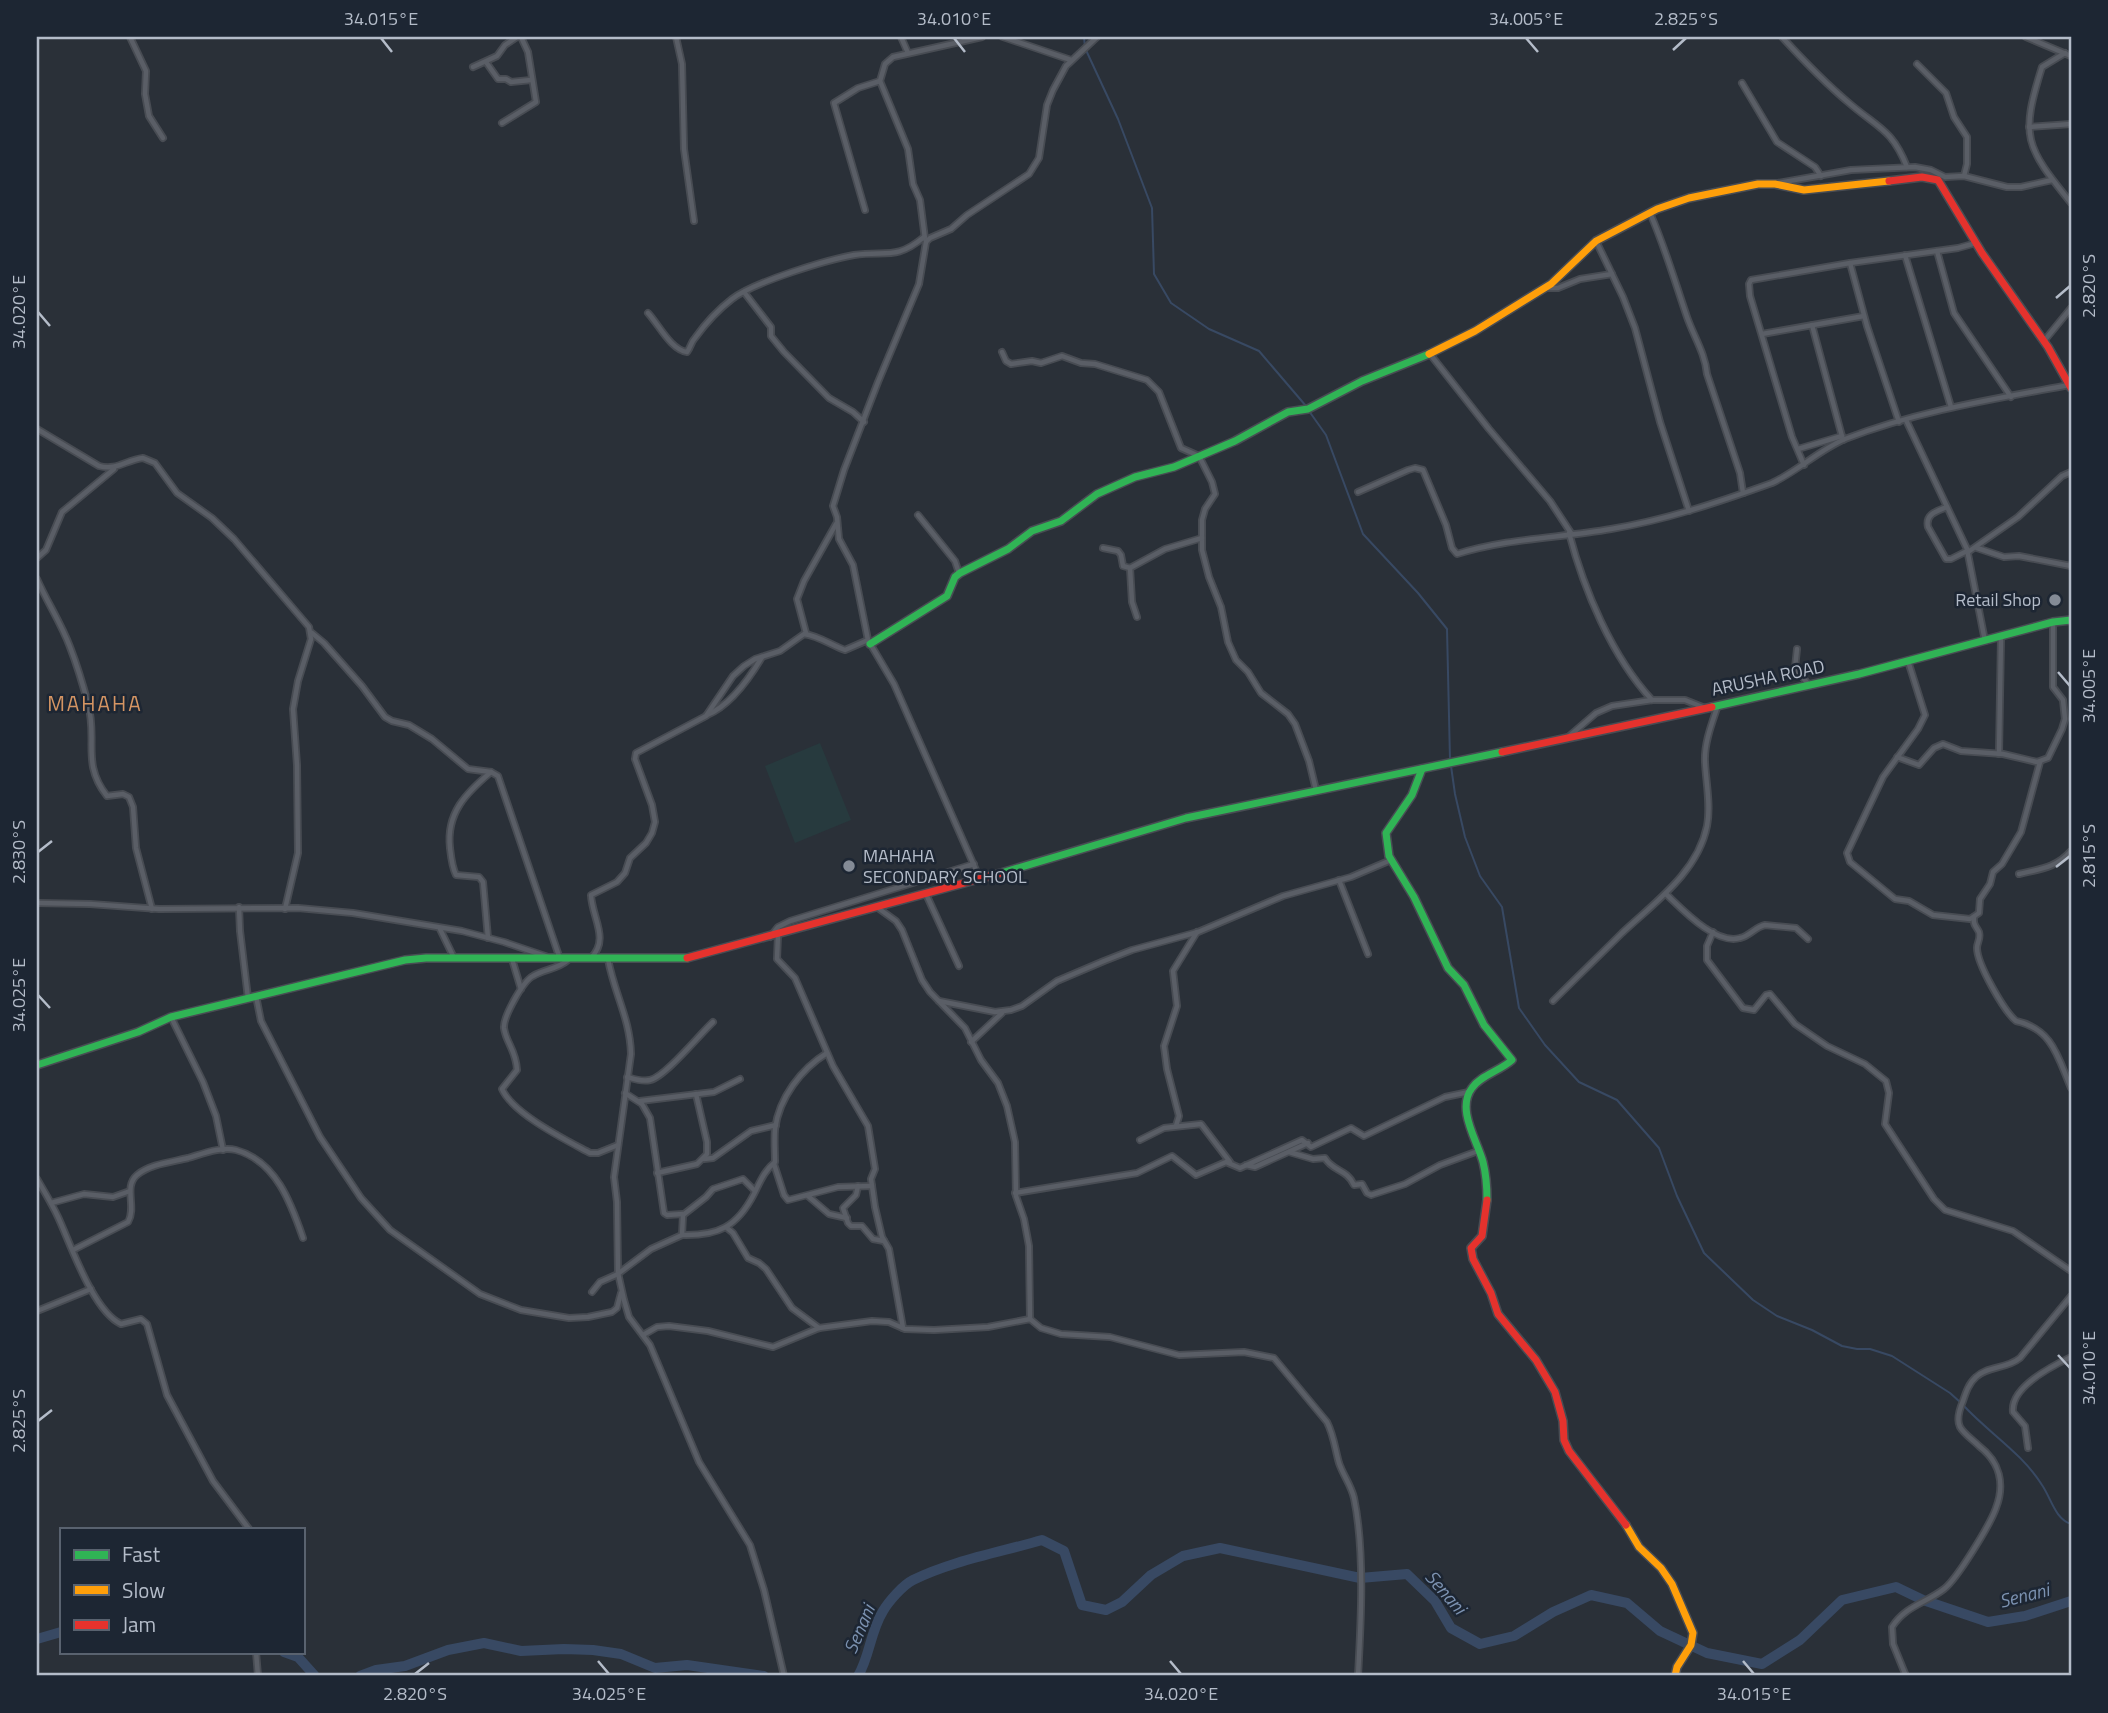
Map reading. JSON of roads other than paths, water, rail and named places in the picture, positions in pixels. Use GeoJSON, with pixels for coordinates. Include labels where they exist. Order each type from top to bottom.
{"type":"FeatureCollection","features":[{"type":"Feature","properties":{"kind":"street"},"geometry":{"type":"LineString","coordinates":[[130,37],[146,71],[145,94],[149,116],[163,138]]}},
{"type":"Feature","properties":{"kind":"street"},"geometry":{"type":"LineString","coordinates":[[473,67],[497,56],[505,45],[519,37],[528,52],[531,80],[537,94],[536,102],[502,123]]}},
{"type":"Feature","properties":{"kind":"street"},"geometry":{"type":"LineString","coordinates":[[676,37],[682,64],[684,149],[694,221]]}},
{"type":"Feature","properties":{"kind":"street"},"geometry":{"type":"LineString","coordinates":[[901,37],[908,53]]}},
{"type":"Feature","properties":{"kind":"street"},"geometry":{"type":"LineString","coordinates":[[806,633],[797,599],[836,523],[833,506],[836,494],[878,382],[919,284],[925,239],[922,208],[913,184],[911,159],[902,131],[880,81],[885,64],[893,57],[982,37]]}},
{"type":"Feature","properties":{"kind":"street"},"geometry":{"type":"LineString","coordinates":[[1003,37],[1072,60]]}},
{"type":"Feature","properties":{"kind":"street"},"geometry":{"type":"LineString","coordinates":[[648,313],[669,340],[681,351],[687,352],[693,339],[721,309],[744,292],[832,260],[864,254],[892,255],[951,229],[967,215],[1029,174],[1038,158],[1047,105],[1059,78],[1072,60],[1097,37]]}},
{"type":"Feature","properties":{"kind":"street"},"geometry":{"type":"LineString","coordinates":[[1782,37],[1850,104],[1882,127],[1898,146],[1907,167]]}},
{"type":"Feature","properties":{"kind":"street"},"geometry":{"type":"LineString","coordinates":[[2026,37],[2071,56]]}},
{"type":"Feature","properties":{"kind":"street"},"geometry":{"type":"LineString","coordinates":[[2048,46],[2049,38]]}},
{"type":"Feature","properties":{"kind":"street"},"geometry":{"type":"LineString","coordinates":[[2065,53],[2042,67],[2031,100],[2029,127],[2034,152],[2071,203]]}},
{"type":"Feature","properties":{"kind":"street"},"geometry":{"type":"LineString","coordinates":[[486,62],[498,79],[512,82],[531,80]]}},
{"type":"Feature","properties":{"kind":"street"},"geometry":{"type":"LineString","coordinates":[[1917,64],[1946,93],[1954,117],[1968,137],[1964,176]]}},
{"type":"Feature","properties":{"kind":"street"},"geometry":{"type":"LineString","coordinates":[[866,210],[834,103],[858,88],[880,81]]}},
{"type":"Feature","properties":{"kind":"street"},"geometry":{"type":"LineString","coordinates":[[1742,83],[1774,138],[1815,167],[1821,176]]}},
{"type":"Feature","properties":{"kind":"street"},"geometry":{"type":"LineString","coordinates":[[2029,127],[2071,124]]}},
{"type":"Feature","properties":{"kind":"street"},"geometry":{"type":"LineString","coordinates":[[806,633],[845,650],[869,642],[947,596],[959,574],[1007,549],[1032,531],[1061,521],[1097,494],[1135,477],[1174,467],[1259,430],[1288,412],[1315,406],[1362,381],[1430,354],[1475,331],[1544,288],[1596,241],[1650,212],[1689,198],[1851,170],[1923,168],[1945,177],[1964,176],[2007,187],[2021,187],[2052,180]]}},
{"type":"Feature","properties":{"kind":"street"},"geometry":{"type":"LineString","coordinates":[[1775,184],[1796,190],[1922,177],[1935,179],[1945,188],[1976,243],[2044,341],[2070,387],[1951,407],[1798,450]]}},
{"type":"Feature","properties":{"kind":"street"},"geometry":{"type":"LineString","coordinates":[[1650,212],[1666,251],[1688,320],[1705,357],[1707,374],[1740,473],[1743,493]]}},
{"type":"Feature","properties":{"kind":"street"},"geometry":{"type":"LineString","coordinates":[[1596,241],[1634,328],[1660,422],[1689,511]]}},
{"type":"Feature","properties":{"kind":"street"},"geometry":{"type":"LineString","coordinates":[[1804,465],[1792,437],[1748,289],[1751,280],[1976,243]]}},
{"type":"Feature","properties":{"kind":"street"},"geometry":{"type":"LineString","coordinates":[[1937,251],[1954,313],[2011,397]]}},
{"type":"Feature","properties":{"kind":"street"},"geometry":{"type":"LineString","coordinates":[[1905,255],[1951,407]]}},
{"type":"Feature","properties":{"kind":"street"},"geometry":{"type":"LineString","coordinates":[[1850,262],[1864,316],[1899,422]]}},
{"type":"Feature","properties":{"kind":"street"},"geometry":{"type":"LineString","coordinates":[[1544,288],[1558,288],[1580,279],[1612,274]]}},
{"type":"Feature","properties":{"kind":"street"},"geometry":{"type":"LineString","coordinates":[[744,292],[771,327],[772,336],[784,352],[829,398],[853,411],[864,422]]}},
{"type":"Feature","properties":{"kind":"street"},"geometry":{"type":"LineString","coordinates":[[2044,341],[2071,308]]}},
{"type":"Feature","properties":{"kind":"street"},"geometry":{"type":"LineString","coordinates":[[1762,334],[1864,316]]}},
{"type":"Feature","properties":{"kind":"street"},"geometry":{"type":"LineString","coordinates":[[1812,325],[1843,438]]}},
{"type":"Feature","properties":{"kind":"street"},"geometry":{"type":"LineString","coordinates":[[1002,352],[1011,365],[1032,361],[1041,363],[1062,356],[1147,380],[1155,387],[1162,398],[1181,448],[1199,456],[1212,482],[1215,494],[1203,516],[1203,558],[1221,607],[1232,652],[1261,693],[1288,714],[1295,724],[1309,761],[1316,790]]}},
{"type":"Feature","properties":{"kind":"street"},"geometry":{"type":"LineString","coordinates":[[1430,354],[1550,502],[1570,533],[1589,593],[1609,637],[1627,671],[1652,700]]}},
{"type":"Feature","properties":{"kind":"street"},"geometry":{"type":"LineString","coordinates":[[1906,421],[1968,552],[1985,641]]}},
{"type":"Feature","properties":{"kind":"street"},"geometry":{"type":"LineString","coordinates":[[37,429],[99,466],[115,469]]}},
{"type":"Feature","properties":{"kind":"street"},"geometry":{"type":"LineString","coordinates":[[1358,492],[1408,470],[1423,470],[1446,525],[1452,548],[1457,554],[1482,546],[1648,523],[1689,511],[1786,477],[1843,438]]}},
{"type":"Feature","properties":{"kind":"street"},"geometry":{"type":"LineString","coordinates":[[37,558],[46,550],[61,512],[115,469],[143,458],[155,463],[177,493],[212,518],[241,547],[277,587],[311,633],[324,643],[362,686],[385,717],[407,723],[423,733],[468,769],[491,772],[500,779],[558,959]]}},
{"type":"Feature","properties":{"kind":"street"},"geometry":{"type":"LineString","coordinates":[[1947,507],[1931,515],[1927,522],[1946,559],[1976,547],[2018,517],[2062,476],[2071,472]]}},
{"type":"Feature","properties":{"kind":"street"},"geometry":{"type":"LineString","coordinates":[[918,515],[955,561],[959,574]]}},
{"type":"Feature","properties":{"kind":"street"},"geometry":{"type":"LineString","coordinates":[[836,523],[839,539],[852,562],[869,642],[894,684],[980,879]]}},
{"type":"Feature","properties":{"kind":"street"},"geometry":{"type":"LineString","coordinates":[[1103,548],[1118,551],[1123,566],[1130,568],[1166,549],[1202,538]]}},
{"type":"Feature","properties":{"kind":"street"},"geometry":{"type":"LineString","coordinates":[[1976,547],[2004,557],[2018,556],[2071,566]]}},
{"type":"Feature","properties":{"kind":"street"},"geometry":{"type":"LineString","coordinates":[[1130,568],[1132,603],[1137,617]]}},
{"type":"Feature","properties":{"kind":"street"},"geometry":{"type":"LineString","coordinates":[[37,579],[71,649],[82,682],[91,714],[91,759],[98,783],[107,796],[123,794],[131,800],[135,818],[136,848],[152,909]]}},
{"type":"Feature","properties":{"kind":"street","name":"ARUSHA ROAD"},"geometry":{"type":"LineString","coordinates":[[37,1065],[117,1040],[171,1017],[405,960],[688,958],[980,879],[1186,818],[1809,685],[2071,619]]}},
{"type":"Feature","properties":{"kind":"street"},"geometry":{"type":"LineString","coordinates":[[1897,757],[1919,765],[1934,748],[1943,744],[1961,751],[1999,754],[2040,762],[2048,758],[2063,730],[2064,719],[2063,700],[2053,687],[2053,622]]}},
{"type":"Feature","properties":{"kind":"street"},"geometry":{"type":"LineString","coordinates":[[285,909],[298,853],[293,709],[311,633]]}},
{"type":"Feature","properties":{"kind":"street"},"geometry":{"type":"LineString","coordinates":[[706,716],[733,676],[748,663],[780,651],[806,633]]}},
{"type":"Feature","properties":{"kind":"street"},"geometry":{"type":"LineString","coordinates":[[1999,754],[2001,637]]}},
{"type":"Feature","properties":{"kind":"street"},"geometry":{"type":"LineString","coordinates":[[1797,649],[1795,668],[1809,685]]}},
{"type":"Feature","properties":{"kind":"street"},"geometry":{"type":"LineString","coordinates":[[590,959],[600,947],[600,938],[590,897],[620,879],[630,858],[646,843],[655,822],[635,755],[728,703],[755,671],[762,656]]}},
{"type":"Feature","properties":{"kind":"street"},"geometry":{"type":"LineString","coordinates":[[1908,661],[1925,708],[1925,715],[1883,777],[1847,856],[1850,862],[1895,899],[1909,901],[1933,915],[1950,918],[1974,917]]}},
{"type":"Feature","properties":{"kind":"street"},"geometry":{"type":"LineString","coordinates":[[1566,738],[1603,709],[1652,700],[1685,700],[1705,708]]}},
{"type":"Feature","properties":{"kind":"street"},"geometry":{"type":"LineString","coordinates":[[1553,1001],[1666,894],[1698,852],[1709,811],[1706,746],[1718,705]]}},
{"type":"Feature","properties":{"kind":"street"},"geometry":{"type":"LineString","coordinates":[[2040,762],[2021,832],[2004,860],[1993,872],[1973,922],[1980,938],[1977,948],[1986,974],[2008,1012],[2016,1021],[2025,1022],[2050,1040],[2071,1088]]}},
{"type":"Feature","properties":{"kind":"street"},"geometry":{"type":"LineString","coordinates":[[1140,1140],[1164,1128],[1201,1124],[1231,1163],[1239,1168],[1298,1141],[1305,1140],[1313,1146],[1351,1128],[1364,1136],[1445,1097],[1469,1091],[1508,1065],[1512,1059],[1485,1025],[1464,985],[1446,964],[1414,897],[1391,860],[1386,841],[1387,833],[1416,787],[1422,769]]}},
{"type":"Feature","properties":{"kind":"street"},"geometry":{"type":"LineString","coordinates":[[488,938],[483,882],[479,877],[456,875],[453,871],[449,836],[454,813],[463,798],[491,772]]}},
{"type":"Feature","properties":{"kind":"street"},"geometry":{"type":"LineString","coordinates":[[2019,874],[2047,869],[2060,862],[2071,850]]}},
{"type":"Feature","properties":{"kind":"street"},"geometry":{"type":"LineString","coordinates":[[971,1042],[1003,1012],[1022,1006],[1057,981],[1082,969],[1132,950],[1198,932],[1283,896],[1369,870],[1391,860]]}},
{"type":"Feature","properties":{"kind":"street"},"geometry":{"type":"LineString","coordinates":[[769,937],[778,927],[790,921],[974,864]]}},
{"type":"Feature","properties":{"kind":"street"},"geometry":{"type":"LineString","coordinates":[[1339,880],[1368,954]]}},
{"type":"Feature","properties":{"kind":"street"},"geometry":{"type":"LineString","coordinates":[[926,894],[959,966]]}},
{"type":"Feature","properties":{"kind":"street"},"geometry":{"type":"LineString","coordinates":[[1666,894],[1690,917],[1713,932],[1736,939],[1747,936],[1760,926],[1791,927],[1808,939]]}},
{"type":"Feature","properties":{"kind":"street"},"geometry":{"type":"LineString","coordinates":[[37,903],[152,909],[239,907],[353,913],[488,938],[558,959]]}},
{"type":"Feature","properties":{"kind":"street"},"geometry":{"type":"LineString","coordinates":[[239,907],[240,931],[252,997],[261,1021],[320,1137],[361,1198],[390,1230],[480,1294],[521,1310],[569,1318],[612,1312],[620,1300],[622,1286]]}},
{"type":"Feature","properties":{"kind":"street"},"geometry":{"type":"LineString","coordinates":[[878,907],[896,921],[902,930],[922,980],[965,1028],[998,1083],[1007,1106],[1015,1142],[1015,1193],[1030,1245],[1030,1319]]}},
{"type":"Feature","properties":{"kind":"street"},"geometry":{"type":"LineString","coordinates":[[440,929],[454,958]]}},
{"type":"Feature","properties":{"kind":"street"},"geometry":{"type":"LineString","coordinates":[[1176,1126],[1179,1116],[1164,1046],[1177,1006],[1173,971],[1198,932]]}},
{"type":"Feature","properties":{"kind":"street"},"geometry":{"type":"LineString","coordinates":[[1713,932],[1707,946],[1707,961],[1743,1008],[1754,1010],[1766,995],[1770,994],[1796,1024],[1834,1050],[1865,1063],[1886,1081],[1889,1093],[1885,1124],[1939,1205],[1958,1215],[2013,1231],[2071,1270]]}},
{"type":"Feature","properties":{"kind":"street"},"geometry":{"type":"LineString","coordinates":[[778,935],[777,959],[795,978],[827,1053],[868,1126],[876,1171],[871,1179],[876,1212],[889,1249],[903,1328]]}},
{"type":"Feature","properties":{"kind":"street"},"geometry":{"type":"LineString","coordinates":[[512,958],[521,990]]}},
{"type":"Feature","properties":{"kind":"street"},"geometry":{"type":"LineString","coordinates":[[569,959],[561,966],[533,976],[521,990],[504,1022],[505,1035],[515,1052],[517,1068],[502,1088],[504,1094],[542,1126],[590,1153],[595,1154],[618,1145]]}},
{"type":"Feature","properties":{"kind":"street"},"geometry":{"type":"LineString","coordinates":[[608,959],[629,1025],[631,1054],[614,1177],[618,1274],[629,1317],[650,1345],[699,1462],[750,1545],[784,1676]]}},
{"type":"Feature","properties":{"kind":"street"},"geometry":{"type":"LineString","coordinates":[[939,1001],[1003,1012]]}},
{"type":"Feature","properties":{"kind":"street"},"geometry":{"type":"LineString","coordinates":[[171,1017],[203,1082],[216,1116],[223,1150]]}},
{"type":"Feature","properties":{"kind":"street"},"geometry":{"type":"LineString","coordinates":[[627,1077],[639,1080],[654,1079],[713,1023]]}},
{"type":"Feature","properties":{"kind":"street"},"geometry":{"type":"LineString","coordinates":[[827,1053],[804,1069],[787,1095],[775,1125],[774,1164],[787,1199],[838,1187],[872,1186]]}},
{"type":"Feature","properties":{"kind":"street"},"geometry":{"type":"LineString","coordinates":[[639,1102],[719,1091],[740,1079]]}},
{"type":"Feature","properties":{"kind":"street"},"geometry":{"type":"LineString","coordinates":[[1469,1091],[1467,1105],[1487,1180],[1486,1216],[1482,1238],[1471,1248],[1474,1259],[1492,1293],[1499,1314],[1536,1360],[1552,1385],[1569,1451],[1639,1547],[1661,1568],[1672,1584],[1693,1633],[1691,1645],[1675,1676]]}},
{"type":"Feature","properties":{"kind":"street"},"geometry":{"type":"LineString","coordinates":[[625,1093],[639,1102],[650,1118],[665,1214],[684,1214]]}},
{"type":"Feature","properties":{"kind":"street"},"geometry":{"type":"LineString","coordinates":[[657,1174],[697,1164],[708,1150],[696,1094]]}},
{"type":"Feature","properties":{"kind":"street"},"geometry":{"type":"LineString","coordinates":[[703,1159],[713,1158],[751,1131],[775,1125]]}},
{"type":"Feature","properties":{"kind":"street"},"geometry":{"type":"LineString","coordinates":[[1246,1165],[1255,1167],[1308,1143]]}},
{"type":"Feature","properties":{"kind":"street"},"geometry":{"type":"LineString","coordinates":[[73,1250],[128,1222],[131,1217],[131,1183],[137,1175],[153,1167],[223,1150],[237,1150],[267,1166],[291,1205],[303,1238]]}},
{"type":"Feature","properties":{"kind":"street"},"geometry":{"type":"LineString","coordinates":[[1289,1152],[1313,1159],[1325,1158],[1329,1164],[1347,1174],[1354,1185],[1362,1184],[1371,1195],[1405,1184],[1440,1165],[1478,1151]]}},
{"type":"Feature","properties":{"kind":"street"},"geometry":{"type":"LineString","coordinates":[[1015,1193],[1137,1173],[1172,1156],[1196,1175],[1226,1162],[1231,1163]]}},
{"type":"Feature","properties":{"kind":"street"},"geometry":{"type":"LineString","coordinates":[[592,1292],[600,1282],[618,1274],[651,1249],[682,1235],[710,1234],[727,1227],[755,1191],[767,1168],[774,1164]]}},
{"type":"Feature","properties":{"kind":"street"},"geometry":{"type":"LineString","coordinates":[[37,1179],[105,1312],[117,1322],[126,1323],[141,1319],[145,1321],[167,1395],[214,1481],[248,1528]]}},
{"type":"Feature","properties":{"kind":"street"},"geometry":{"type":"LineString","coordinates":[[682,1235],[681,1219],[684,1214],[718,1187],[743,1179],[755,1191]]}},
{"type":"Feature","properties":{"kind":"street"},"geometry":{"type":"LineString","coordinates":[[858,1186],[856,1195],[843,1208],[849,1225],[862,1226],[873,1239],[884,1241]]}},
{"type":"Feature","properties":{"kind":"street"},"geometry":{"type":"LineString","coordinates":[[51,1203],[84,1194],[113,1197],[130,1191]]}},
{"type":"Feature","properties":{"kind":"street"},"geometry":{"type":"LineString","coordinates":[[808,1195],[829,1214],[846,1218]]}},
{"type":"Feature","properties":{"kind":"street"},"geometry":{"type":"LineString","coordinates":[[727,1227],[748,1258],[763,1265],[792,1308],[818,1328]]}},
{"type":"Feature","properties":{"kind":"street"},"geometry":{"type":"LineString","coordinates":[[37,1311],[91,1289]]}},
{"type":"Feature","properties":{"kind":"street"},"geometry":{"type":"LineString","coordinates":[[1906,1676],[1893,1644],[1892,1627],[1902,1615],[1941,1591],[1951,1581],[1990,1520],[2001,1487],[1996,1466],[1987,1452],[1960,1427],[1959,1417],[1965,1395],[1976,1376],[2011,1364],[2020,1358],[2071,1296]]}},
{"type":"Feature","properties":{"kind":"street"},"geometry":{"type":"LineString","coordinates":[[643,1335],[657,1327],[669,1326],[708,1331],[772,1347],[818,1328],[873,1321],[889,1322],[903,1328],[965,1329],[1030,1319]]}},
{"type":"Feature","properties":{"kind":"street"},"geometry":{"type":"LineString","coordinates":[[1030,1319],[1041,1328],[1061,1334],[1117,1338],[1179,1355],[1244,1352],[1274,1358],[1281,1364],[1327,1422],[1333,1434],[1339,1462],[1353,1494],[1360,1578],[1357,1676]]}},
{"type":"Feature","properties":{"kind":"street"},"geometry":{"type":"LineString","coordinates":[[2028,1448],[2025,1426],[2013,1412],[2015,1400],[2039,1374],[2071,1357]]}},
{"type":"Feature","properties":{"kind":"street"},"geometry":{"type":"LineString","coordinates":[[256,1654],[258,1676]]}},
{"type":"Feature","properties":{"kind":"waterway"},"geometry":{"type":"LineString","coordinates":[[1084,37],[1085,48],[1118,119],[1152,208],[1154,274],[1171,303],[1209,329],[1259,351],[1306,406]]}},
{"type":"Feature","properties":{"kind":"waterway"},"geometry":{"type":"LineString","coordinates":[[1309,411],[1326,435],[1363,534],[1418,593],[1447,629],[1450,760]]}},
{"type":"Feature","properties":{"kind":"waterway"},"geometry":{"type":"LineString","coordinates":[[1451,766],[1465,837],[1480,876],[1502,907],[1519,1008],[1545,1045],[1579,1082],[1617,1100],[1659,1148],[1677,1196],[1704,1253],[1753,1300],[1777,1316],[1842,1346],[1870,1349],[1892,1356],[1960,1402]]}},
{"type":"Feature","properties":{"kind":"waterway"},"geometry":{"type":"LineString","coordinates":[[1964,1406],[2025,1463],[2042,1485],[2057,1513],[2071,1524]]}},
{"type":"Feature","properties":{"kind":"waterway","name":"Senani"},"geometry":{"type":"LineString","coordinates":[[858,1676],[883,1611],[909,1582],[960,1562],[1042,1540],[1064,1551],[1082,1605],[1106,1610],[1122,1602],[1151,1575],[1183,1556],[1220,1548],[1360,1578],[1407,1574],[1435,1601],[1451,1628],[1480,1644],[1514,1636],[1553,1612],[1591,1595],[1627,1603],[1660,1631],[1707,1653],[1762,1664],[1800,1640],[1842,1600],[1896,1587],[1923,1600],[1988,1622],[2025,1616],[2071,1601]]}},
{"type":"Feature","properties":{"kind":"waterway","name":"Senani"},"geometry":{"type":"LineString","coordinates":[[37,1639],[60,1632]]}},
{"type":"Feature","properties":{"kind":"waterway","name":"Senani"},"geometry":{"type":"LineString","coordinates":[[360,1676],[376,1670],[405,1666],[448,1650],[484,1643],[521,1651],[593,1650],[621,1654],[655,1668],[687,1665],[764,1676]]}},
{"type":"Feature","properties":{"kind":"waterway","name":"Senani"},"geometry":{"type":"LineString","coordinates":[[290,1654],[298,1657],[315,1676]]}},
{"type":"Feature","properties":{"kind":"place","name":"Retail Shop"},"geometry":{"type":"Point","coordinates":[2055,600]}},
{"type":"Feature","properties":{"kind":"place","name":"MAHAHA SECONDARY SCHOOL"},"geometry":{"type":"Point","coordinates":[849,866]}},
{"type":"Feature","properties":{"kind":"district","name":"MAHAHA"},"geometry":{"type":"Point","coordinates":[95,704]}}]}
